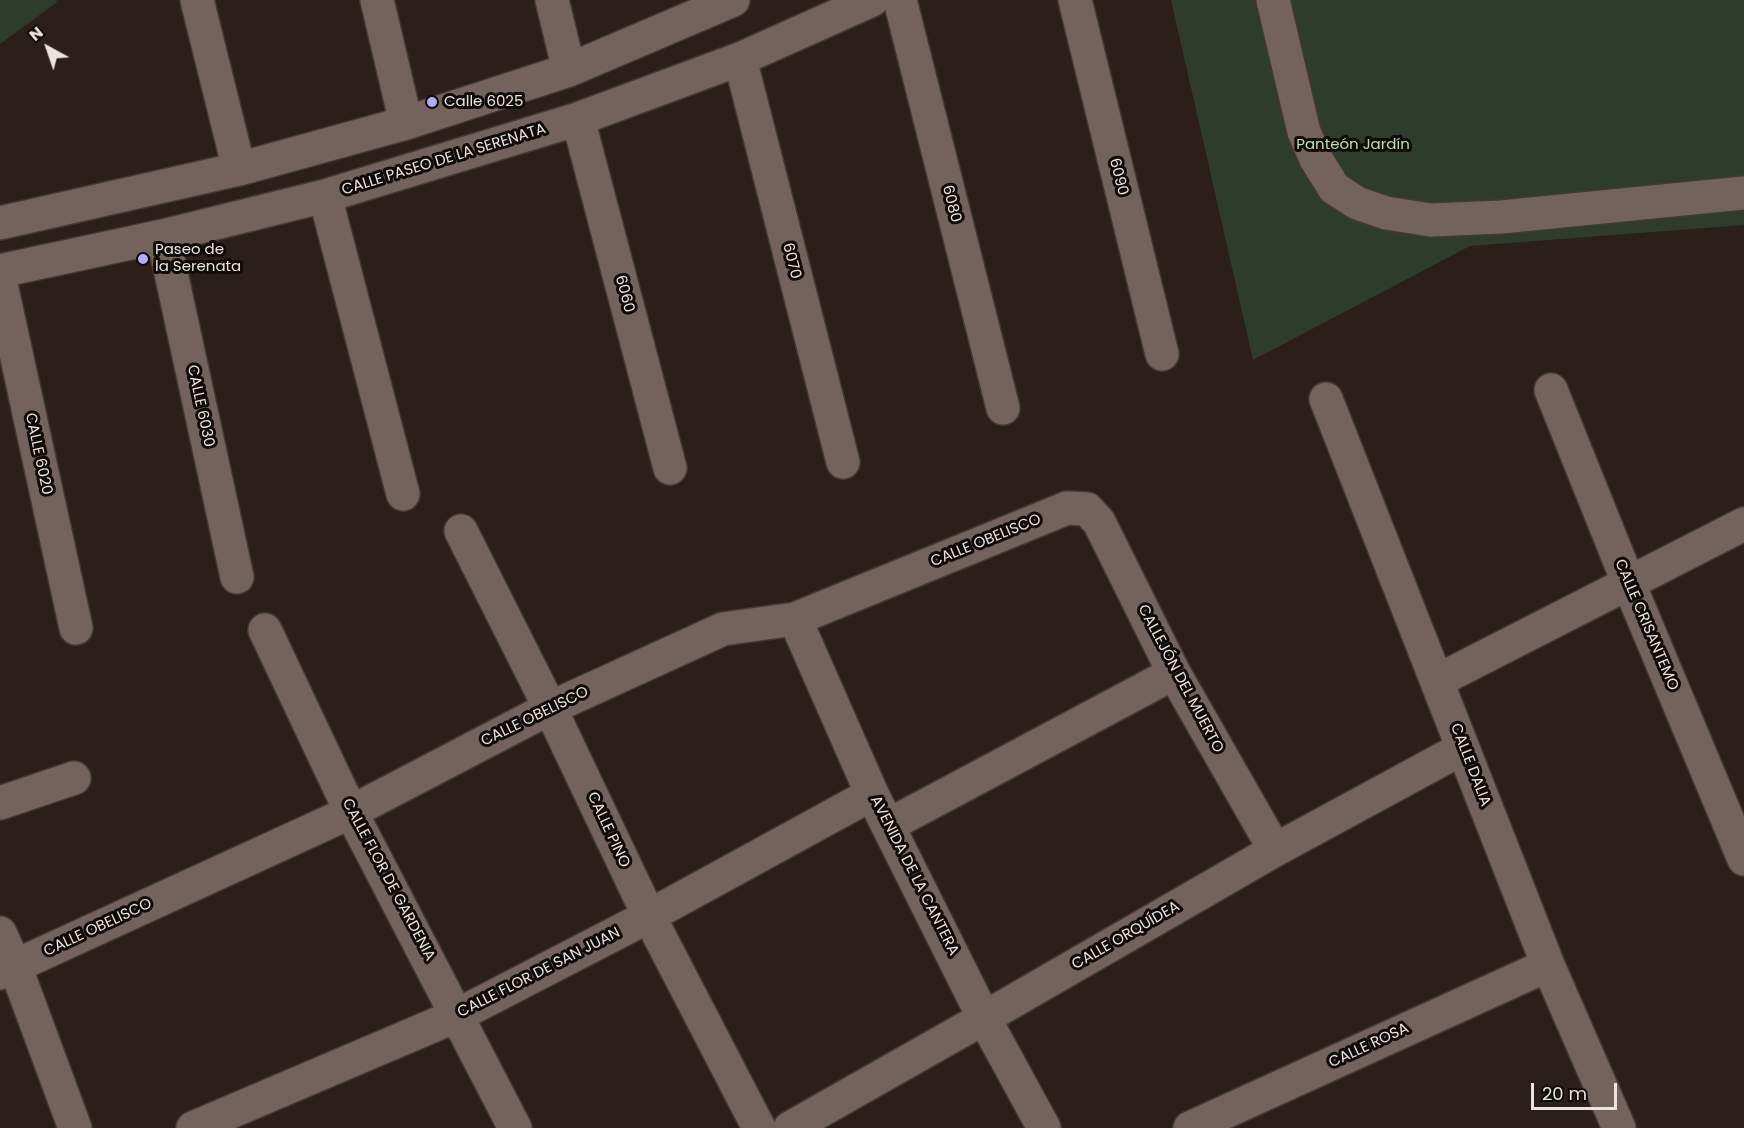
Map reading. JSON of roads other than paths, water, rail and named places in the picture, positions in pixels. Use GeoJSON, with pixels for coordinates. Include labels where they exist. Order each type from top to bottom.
{"type":"FeatureCollection","features":[{"type":"Feature","properties":{"kind":"street"},"geometry":{"type":"LineString","coordinates":[[197,0],[239,169]]}},
{"type":"Feature","properties":{"kind":"street"},"geometry":{"type":"LineString","coordinates":[[377,0],[406,123]]}},
{"type":"Feature","properties":{"kind":"street"},"geometry":{"type":"LineString","coordinates":[[552,0],[569,70]]}},
{"type":"Feature","properties":{"kind":"street","name":"CALLE PASEO DE LA SERENATA"},"geometry":{"type":"LineString","coordinates":[[0,271],[163,236],[325,196],[578,119],[740,59],[872,0]]}},
{"type":"Feature","properties":{"kind":"street","name":"6080"},"geometry":{"type":"LineString","coordinates":[[900,0],[1003,408]]}},
{"type":"Feature","properties":{"kind":"street","name":"6090"},"geometry":{"type":"LineString","coordinates":[[1075,0],[1162,354]]}},
{"type":"Feature","properties":{"kind":"street"},"geometry":{"type":"LineString","coordinates":[[1273,0],[1304,132],[1316,159],[1334,188],[1357,203],[1386,213],[1431,220],[1501,217],[1744,193]]}},
{"type":"Feature","properties":{"kind":"street"},"geometry":{"type":"LineString","coordinates":[[0,223],[239,169],[406,123],[569,70],[729,1]]}},
{"type":"Feature","properties":{"kind":"street","name":"6070"},"geometry":{"type":"LineString","coordinates":[[740,59],[843,462]]}},
{"type":"Feature","properties":{"kind":"street","name":"6060"},"geometry":{"type":"LineString","coordinates":[[578,119],[670,468]]}},
{"type":"Feature","properties":{"kind":"street"},"geometry":{"type":"LineString","coordinates":[[325,196],[403,494]]}},
{"type":"Feature","properties":{"kind":"street","name":"CALLE 6030"},"geometry":{"type":"LineString","coordinates":[[163,236],[237,577]]}},
{"type":"Feature","properties":{"kind":"street","name":"CALLE 6020"},"geometry":{"type":"LineString","coordinates":[[0,280],[76,628]]}},
{"type":"Feature","properties":{"kind":"street","name":"CALLE CRISANTEMO"},"geometry":{"type":"LineString","coordinates":[[1551,390],[1744,859]]}},
{"type":"Feature","properties":{"kind":"street","name":"CALLE DALIA"},"geometry":{"type":"LineString","coordinates":[[1326,399],[1548,964],[1618,1128]]}},
{"type":"Feature","properties":{"kind":"street","name":"CALLE OBELISCO"},"geometry":{"type":"LineString","coordinates":[[8,970],[351,812],[550,708],[723,628],[795,619],[1067,508],[1087,509]]}},
{"type":"Feature","properties":{"kind":"street","name":"CALLEJÓN DEL MUERTO"},"geometry":{"type":"LineString","coordinates":[[1087,509],[1099,522],[1174,673],[1275,850]]}},
{"type":"Feature","properties":{"kind":"street"},"geometry":{"type":"LineString","coordinates":[[1437,681],[1744,524]]}},
{"type":"Feature","properties":{"kind":"street","name":"CALLE PINO"},"geometry":{"type":"LineString","coordinates":[[461,531],[550,708],[649,916],[759,1128]]}},
{"type":"Feature","properties":{"kind":"street","name":"AVENIDA DE LA CANTERA"},"geometry":{"type":"LineString","coordinates":[[795,619],[872,794],[984,1018],[1044,1128]]}},
{"type":"Feature","properties":{"kind":"street","name":"CALLE FLOR DE GARDENIA"},"geometry":{"type":"LineString","coordinates":[[265,630],[351,812],[515,1128]]}},
{"type":"Feature","properties":{"kind":"street"},"geometry":{"type":"LineString","coordinates":[[889,825],[1174,673]]}},
{"type":"Feature","properties":{"kind":"street","name":"CALLE ORQUÍDEA"},"geometry":{"type":"LineString","coordinates":[[790,1128],[1275,850],[1463,748]]}},
{"type":"Feature","properties":{"kind":"street"},"geometry":{"type":"LineString","coordinates":[[0,803],[74,778]]}},
{"type":"Feature","properties":{"kind":"street","name":"CALLE FLOR DE SAN JUAN"},"geometry":{"type":"LineString","coordinates":[[193,1128],[458,1015],[649,916],[872,794]]}},
{"type":"Feature","properties":{"kind":"street"},"geometry":{"type":"LineString","coordinates":[[0,933],[8,970],[75,1128]]}},
{"type":"Feature","properties":{"kind":"street","name":"CALLE ROSA"},"geometry":{"type":"LineString","coordinates":[[1190,1128],[1548,964]]}},
{"type":"Feature","properties":{"kind":"place","name":"Calle 6025"},"geometry":{"type":"Point","coordinates":[432,102]}},
{"type":"Feature","properties":{"kind":"place","name":"Paseo de la Serenata"},"geometry":{"type":"Point","coordinates":[143,259]}},
{"type":"Feature","properties":{"kind":"park label","name":"Panteón Jardín"},"geometry":{"type":"Point","coordinates":[1353,145]}}]}
